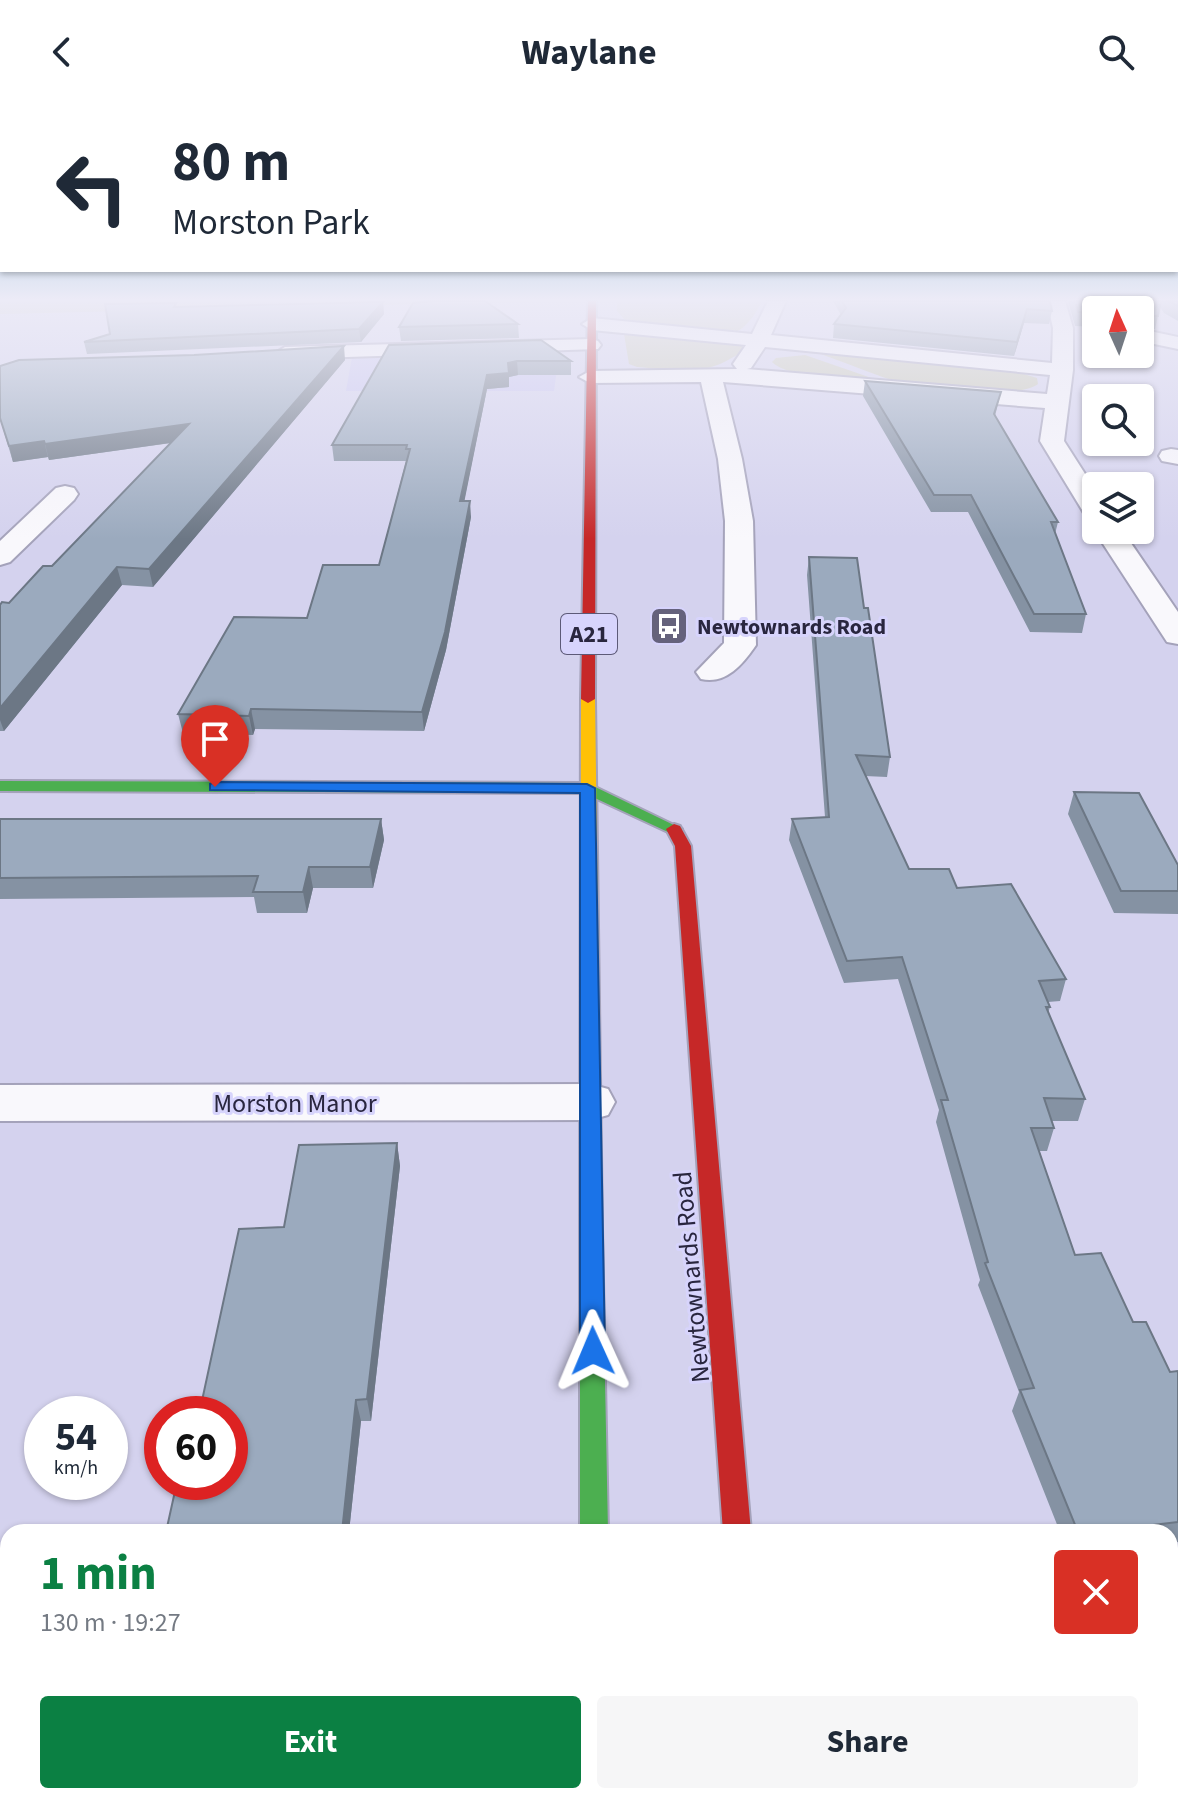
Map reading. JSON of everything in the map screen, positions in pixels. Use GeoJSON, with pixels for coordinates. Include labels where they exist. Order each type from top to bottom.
{"type":"FeatureCollection","features":[{"type":"Feature","properties":{"kind":"main road","name":"A21"},"geometry":{"type":"LineString","coordinates":[[590,380],[587,788],[594,1524]]}},
{"type":"Feature","properties":{"kind":"main road"},"geometry":{"type":"LineString","coordinates":[[0,786],[587,788]]}},
{"type":"Feature","properties":{"kind":"main road","name":"Newtownards Road"},"geometry":{"type":"LineString","coordinates":[[587,788],[673,827],[683,846],[736,1524]]}},
{"type":"Feature","properties":{"kind":"street"},"geometry":{"type":"LineString","coordinates":[[713,672],[740,645],[739,521],[723,380]]}},
{"type":"Feature","properties":{"kind":"street"},"geometry":{"type":"LineString","coordinates":[[779,380],[1058,402]]}},
{"type":"Feature","properties":{"kind":"street"},"geometry":{"type":"LineString","coordinates":[[1061,380],[1052,441],[1082,489]]}},
{"type":"Feature","properties":{"kind":"street"},"geometry":{"type":"LineString","coordinates":[[0,556],[65,494]]}},
{"type":"Feature","properties":{"kind":"street"},"geometry":{"type":"LineString","coordinates":[[1117,544],[1178,635]]}},
{"type":"Feature","properties":{"kind":"street","name":"Morston Manor"},"geometry":{"type":"LineString","coordinates":[[0,1103],[590,1102]]}},
{"type":"Feature","properties":{"kind":"shaded area"},"geometry":{"type":"Polygon","coordinates":[[[348,380],[555,380],[554,391],[346,391],[348,380]]]}},
{"type":"Feature","properties":{"kind":"green space"},"geometry":{"type":"Polygon","coordinates":[[[848,380],[878,380],[886,383],[848,380]]]}},
{"type":"Feature","properties":{"kind":"green space"},"geometry":{"type":"Polygon","coordinates":[[[893,380],[1037,380],[1038,384],[1028,389],[995,392],[953,391],[893,380]]]}},
{"type":"Feature","properties":{"kind":"building"},"geometry":{"type":"Polygon","coordinates":[[[0,380],[314,380],[149,569],[117,567],[0,708],[0,605],[2,602],[9,603],[43,566],[52,566],[189,424],[9,446],[0,418],[0,380]]]}},
{"type":"Feature","properties":{"kind":"building"},"geometry":{"type":"Polygon","coordinates":[[[369,380],[486,380],[460,501],[470,501],[445,632],[422,712],[251,709],[249,716],[178,714],[234,617],[307,618],[323,565],[379,565],[410,449],[406,449],[407,445],[332,445],[369,380]]]}},
{"type":"Feature","properties":{"kind":"building"},"geometry":{"type":"Polygon","coordinates":[[[865,381],[1001,392],[994,414],[1058,522],[1051,522],[1086,614],[1034,614],[971,495],[934,495],[865,381]]]}},
{"type":"Feature","properties":{"kind":"building"},"geometry":{"type":"Polygon","coordinates":[[[809,557],[857,558],[864,608],[868,608],[890,757],[856,755],[909,869],[949,869],[957,888],[1011,884],[1066,979],[1039,981],[1050,1007],[1046,1007],[1085,1099],[1044,1098],[1054,1128],[1031,1128],[1075,1255],[1101,1253],[1133,1322],[1146,1322],[1170,1372],[1178,1371],[1178,1522],[1075,1524],[1020,1390],[1034,1388],[985,1263],[988,1262],[941,1100],[948,1100],[902,957],[847,961],[792,819],[829,817],[809,557]]]}},
{"type":"Feature","properties":{"kind":"building"},"geometry":{"type":"Polygon","coordinates":[[[1074,792],[1139,793],[1178,865],[1178,891],[1121,891],[1074,792]]]}},
{"type":"Feature","properties":{"kind":"building"},"geometry":{"type":"Polygon","coordinates":[[[0,819],[381,819],[370,867],[309,867],[303,892],[253,892],[258,876],[0,878],[0,819]]]}},
{"type":"Feature","properties":{"kind":"building"},"geometry":{"type":"Polygon","coordinates":[[[397,1143],[367,1399],[356,1400],[343,1524],[168,1524],[173,1500],[248,1500],[248,1396],[203,1396],[239,1229],[284,1227],[299,1145],[397,1143]]]}},
{"type":"Feature","properties":{"kind":"traffic: fast"},"geometry":{"type":"LineString","coordinates":[[0,786],[587,788],[674,829]]}},
{"type":"Feature","properties":{"kind":"traffic: fast"},"geometry":{"type":"LineString","coordinates":[[591,1229],[594,1524]]}},
{"type":"Feature","properties":{"kind":"traffic: slow"},"geometry":{"type":"LineString","coordinates":[[588,699],[591,1229]]}},
{"type":"Feature","properties":{"kind":"traffic: jam"},"geometry":{"type":"LineString","coordinates":[[588,699],[591,380]]}},
{"type":"Feature","properties":{"kind":"traffic: jam"},"geometry":{"type":"LineString","coordinates":[[674,829],[683,846],[736,1524]]}},
{"type":"Feature","properties":{"kind":"place","name":"Newtownards Road"},"geometry":{"type":"Point","coordinates":[669,626]}},
{"type":"Feature","properties":{"kind":"route"},"geometry":{"type":"LineString","coordinates":[[215,787],[587,788],[593,1351]]}}]}
